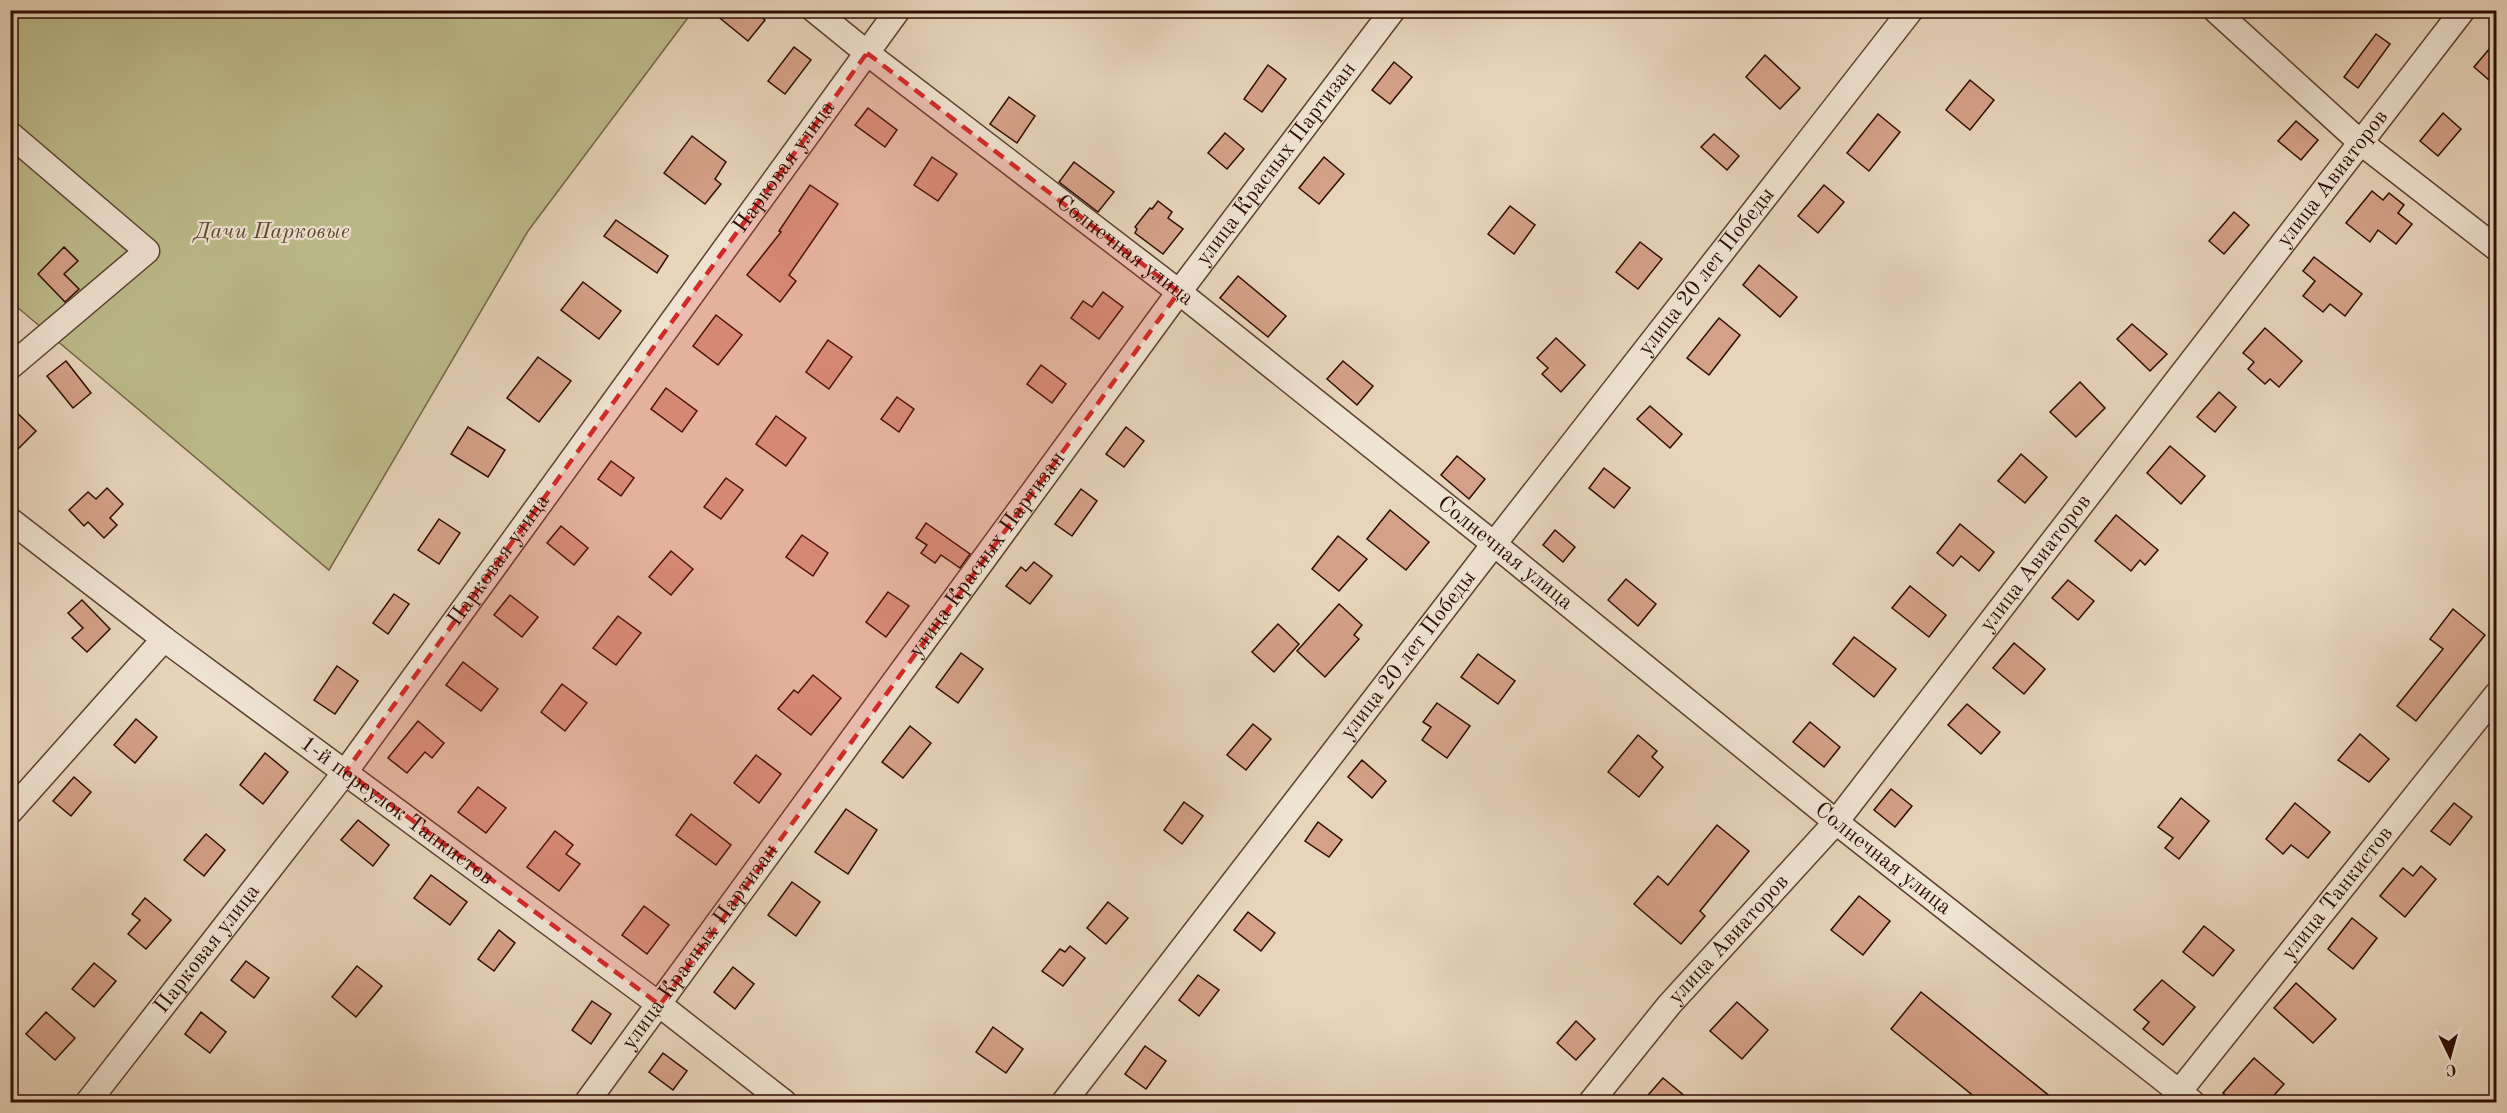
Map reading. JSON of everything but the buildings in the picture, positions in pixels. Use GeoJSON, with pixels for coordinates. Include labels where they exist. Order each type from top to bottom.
{"type":"FeatureCollection","features":[{"type":"Feature","properties":{"kind":"street","name":"Солнечная улица"},"geometry":{"type":"LineString","coordinates":[[814,10],[1179,292],[1836,822],[2185,1097]]}},
{"type":"Feature","properties":{"kind":"street","name":"Парковая улица"},"geometry":{"type":"LineString","coordinates":[[88,1102],[346,771],[898,10]]}},
{"type":"Feature","properties":{"kind":"street","name":"улица Красных Партизан"},"geometry":{"type":"LineString","coordinates":[[587,1102],[1179,292],[1393,10]]}},
{"type":"Feature","properties":{"kind":"street","name":"улица 20 лет Победы"},"geometry":{"type":"LineString","coordinates":[[1064,1102],[1494,544],[1911,10]]}},
{"type":"Feature","properties":{"kind":"street"},"geometry":{"type":"LineString","coordinates":[[2215,10],[2360,142],[2496,248]]}},
{"type":"Feature","properties":{"kind":"street","name":"улица Авиаторов"},"geometry":{"type":"LineString","coordinates":[[1591,1102],[1669,1005],[1836,822],[2463,10]]}},
{"type":"Feature","properties":{"kind":"street"},"geometry":{"type":"LineString","coordinates":[[10,134],[147,251],[10,367]]}},
{"type":"Feature","properties":{"kind":"street","name":"1-й переулок Танкистов"},"geometry":{"type":"LineString","coordinates":[[10,520],[164,639],[346,771],[660,1005],[784,1102]]}},
{"type":"Feature","properties":{"kind":"street"},"geometry":{"type":"LineString","coordinates":[[10,812],[164,639]]}},
{"type":"Feature","properties":{"kind":"street","name":"улица Танкистов"},"geometry":{"type":"LineString","coordinates":[[2185,1097],[2496,695]]}},
{"type":"Feature","properties":{"kind":"highlighted area"},"geometry":{"type":"Polygon","coordinates":[[[867,53],[1179,292],[660,1005],[346,771],[867,53]]]}},
{"type":"Feature","properties":{"kind":"green space","name":"Дачи Парковые"},"geometry":{"type":"Polygon","coordinates":[[[11,11],[693,11],[528,231],[329,570],[11,302],[11,11]]]}}]}
